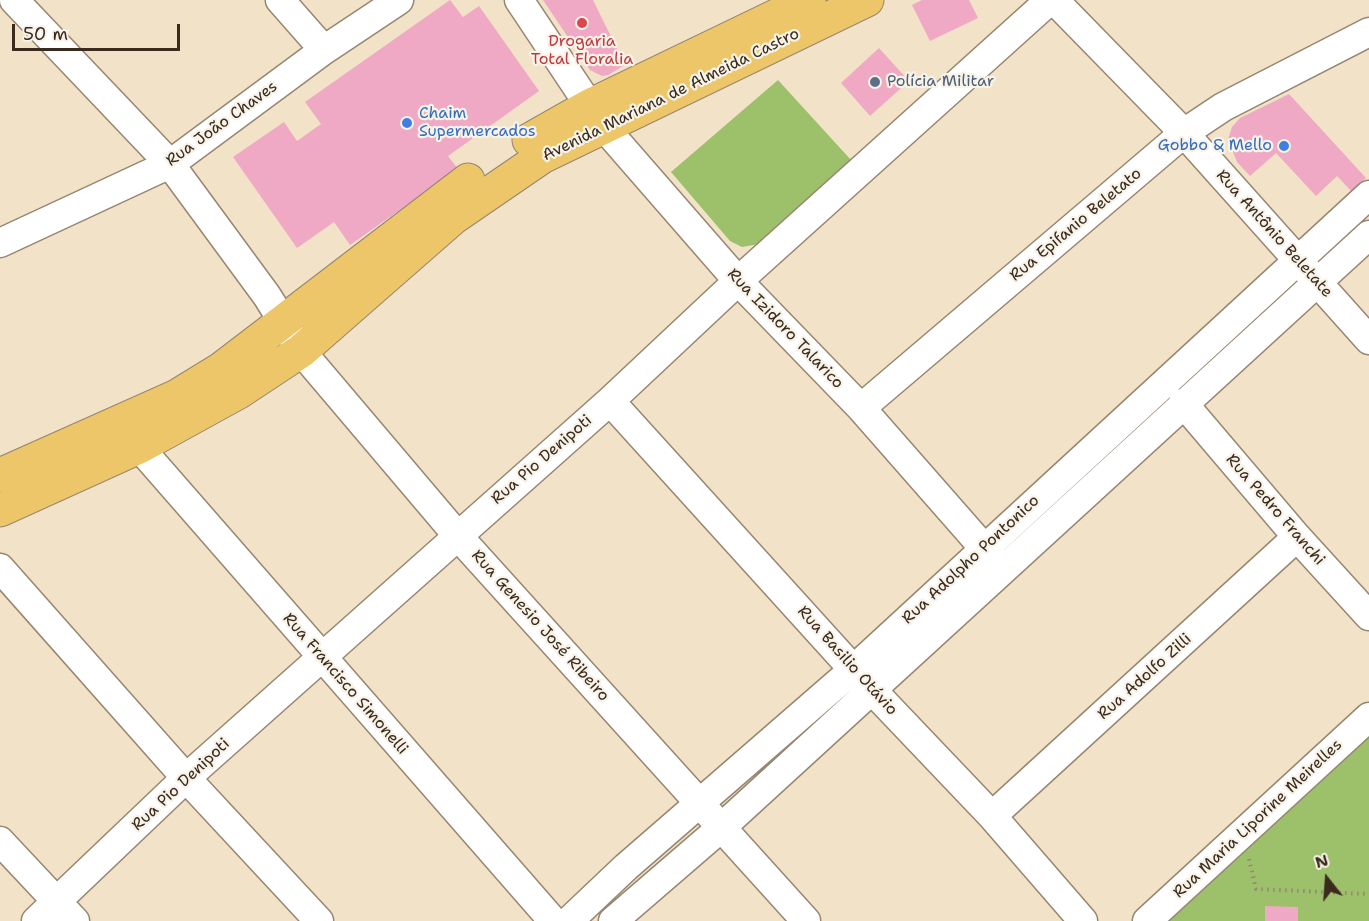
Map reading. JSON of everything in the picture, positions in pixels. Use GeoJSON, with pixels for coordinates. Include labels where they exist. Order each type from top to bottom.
{"type":"FeatureCollection","features":[{"type":"Feature","properties":{"kind":"main road","name":"Avenida Mariana de Almeida Castro"},"geometry":{"type":"LineString","coordinates":[[0,510],[139,447],[191,420],[301,351],[462,212],[542,157],[596,116],[809,0]]}},
{"type":"Feature","properties":{"kind":"main road","name":"Avenida Mariana de Almeida Castro"},"geometry":{"type":"LineString","coordinates":[[0,475],[177,396],[221,369],[483,169],[530,139],[596,116],[867,0]]}},
{"type":"Feature","properties":{"kind":"street"},"geometry":{"type":"LineString","coordinates":[[280,0],[324,50]]}},
{"type":"Feature","properties":{"kind":"street","name":"Rua João Chaves"},"geometry":{"type":"LineString","coordinates":[[0,243],[170,164],[324,50],[399,0]]}},
{"type":"Feature","properties":{"kind":"street","name":"Rua Izidoro Talarico"},"geometry":{"type":"LineString","coordinates":[[519,0],[596,116],[738,281],[861,408],[993,559]]}},
{"type":"Feature","properties":{"kind":"street","name":"Rua Antônio Beletate"},"geometry":{"type":"LineString","coordinates":[[1052,0],[1184,133],[1369,340]]}},
{"type":"Feature","properties":{"kind":"street","name":"Rua Pio Denipoti"},"geometry":{"type":"LineString","coordinates":[[36,921],[67,911],[186,778],[610,401],[738,281],[1052,0]]}},
{"type":"Feature","properties":{"kind":"street","name":"Rua Genesio José Ribeiro"},"geometry":{"type":"LineString","coordinates":[[12,9],[170,164],[285,321],[301,351],[457,535],[701,802],[806,921]]}},
{"type":"Feature","properties":{"kind":"street","name":"Rua Epifanio Beletato"},"geometry":{"type":"LineString","coordinates":[[861,408],[1184,133],[1223,107],[1369,32]]}},
{"type":"Feature","properties":{"kind":"street","name":"Rua Adolpho Pontonico"},"geometry":{"type":"LineString","coordinates":[[613,921],[645,890],[722,827],[862,679],[993,559],[1298,261],[1369,195]]}},
{"type":"Feature","properties":{"kind":"street","name":"Rua Adolpho Pontonico"},"geometry":{"type":"LineString","coordinates":[[993,559],[1183,403],[1369,235]]}},
{"type":"Feature","properties":{"kind":"street","name":"Rua Basilio Otávio"},"geometry":{"type":"LineString","coordinates":[[610,401],[862,679],[992,816],[1083,921]]}},
{"type":"Feature","properties":{"kind":"street","name":"Rua Pedro Franchi"},"geometry":{"type":"LineString","coordinates":[[1183,403],[1297,537],[1369,616]]}},
{"type":"Feature","properties":{"kind":"street","name":"Rua Francisco Simonelli"},"geometry":{"type":"LineString","coordinates":[[139,447],[553,921]]}},
{"type":"Feature","properties":{"kind":"street","name":"Rua Adolfo Zilli"},"geometry":{"type":"LineString","coordinates":[[992,816],[1297,537]]}},
{"type":"Feature","properties":{"kind":"street"},"geometry":{"type":"LineString","coordinates":[[0,568],[186,778],[319,921]]}},
{"type":"Feature","properties":{"kind":"street","name":"Rua Adolpho Pontonico"},"geometry":{"type":"LineString","coordinates":[[569,921],[626,867],[701,802],[862,679]]}},
{"type":"Feature","properties":{"kind":"street","name":"Rua Maria Liporine Meirelles"},"geometry":{"type":"LineString","coordinates":[[1148,921],[1369,717]]}},
{"type":"Feature","properties":{"kind":"street"},"geometry":{"type":"LineString","coordinates":[[0,841],[67,911]]}},
{"type":"Feature","properties":{"kind":"street"},"geometry":{"type":"LineString","coordinates":[[626,867],[645,890]]}},
{"type":"Feature","properties":{"kind":"path"},"geometry":{"type":"LineString","coordinates":[[1246,848],[1256,889],[1369,894]]}},
{"type":"Feature","properties":{"kind":"green space"},"geometry":{"type":"Polygon","coordinates":[[[778,80],[851,160],[759,244],[742,247],[730,241],[671,172],[778,80]]]}},
{"type":"Feature","properties":{"kind":"green space"},"geometry":{"type":"Polygon","coordinates":[[[1369,723],[1369,921],[1152,921],[1369,723]]]}},
{"type":"Feature","properties":{"kind":"building","name":"Chaim Supermercados"},"geometry":{"type":"Polygon","coordinates":[[[450,0],[463,17],[479,6],[539,91],[448,156],[458,169],[350,245],[334,222],[297,248],[233,157],[284,122],[297,141],[321,124],[305,102],[450,0]]]}},
{"type":"Feature","properties":{"kind":"building","name":"Drogaria Total Floralia"},"geometry":{"type":"Polygon","coordinates":[[[543,0],[593,0],[625,65],[602,76],[590,70],[543,0]]]}},
{"type":"Feature","properties":{"kind":"building"},"geometry":{"type":"Polygon","coordinates":[[[922,0],[969,0],[978,18],[930,41],[912,5],[922,0]]]}},
{"type":"Feature","properties":{"kind":"building","name":"Polícia Militar"},"geometry":{"type":"Polygon","coordinates":[[[879,48],[909,81],[870,116],[841,83],[879,48]]]}},
{"type":"Feature","properties":{"kind":"building","name":"Gobbo & Mello"},"geometry":{"type":"Polygon","coordinates":[[[1289,94],[1366,178],[1351,191],[1337,176],[1316,196],[1276,153],[1250,176],[1237,162],[1228,139],[1232,127],[1240,118],[1289,94]]]}},
{"type":"Feature","properties":{"kind":"building"},"geometry":{"type":"Polygon","coordinates":[[[1265,906],[1298,907],[1298,921],[1265,921],[1265,906]]]}},
{"type":"Feature","properties":{"kind":"place","name":"Drogaria Total Floralia"},"geometry":{"type":"Point","coordinates":[582,23]}},
{"type":"Feature","properties":{"kind":"place","name":"Polícia Militar"},"geometry":{"type":"Point","coordinates":[875,82]}},
{"type":"Feature","properties":{"kind":"place","name":"Chaim Supermercados"},"geometry":{"type":"Point","coordinates":[407,123]}},
{"type":"Feature","properties":{"kind":"place","name":"Gobbo & Mello"},"geometry":{"type":"Point","coordinates":[1284,146]}}]}
